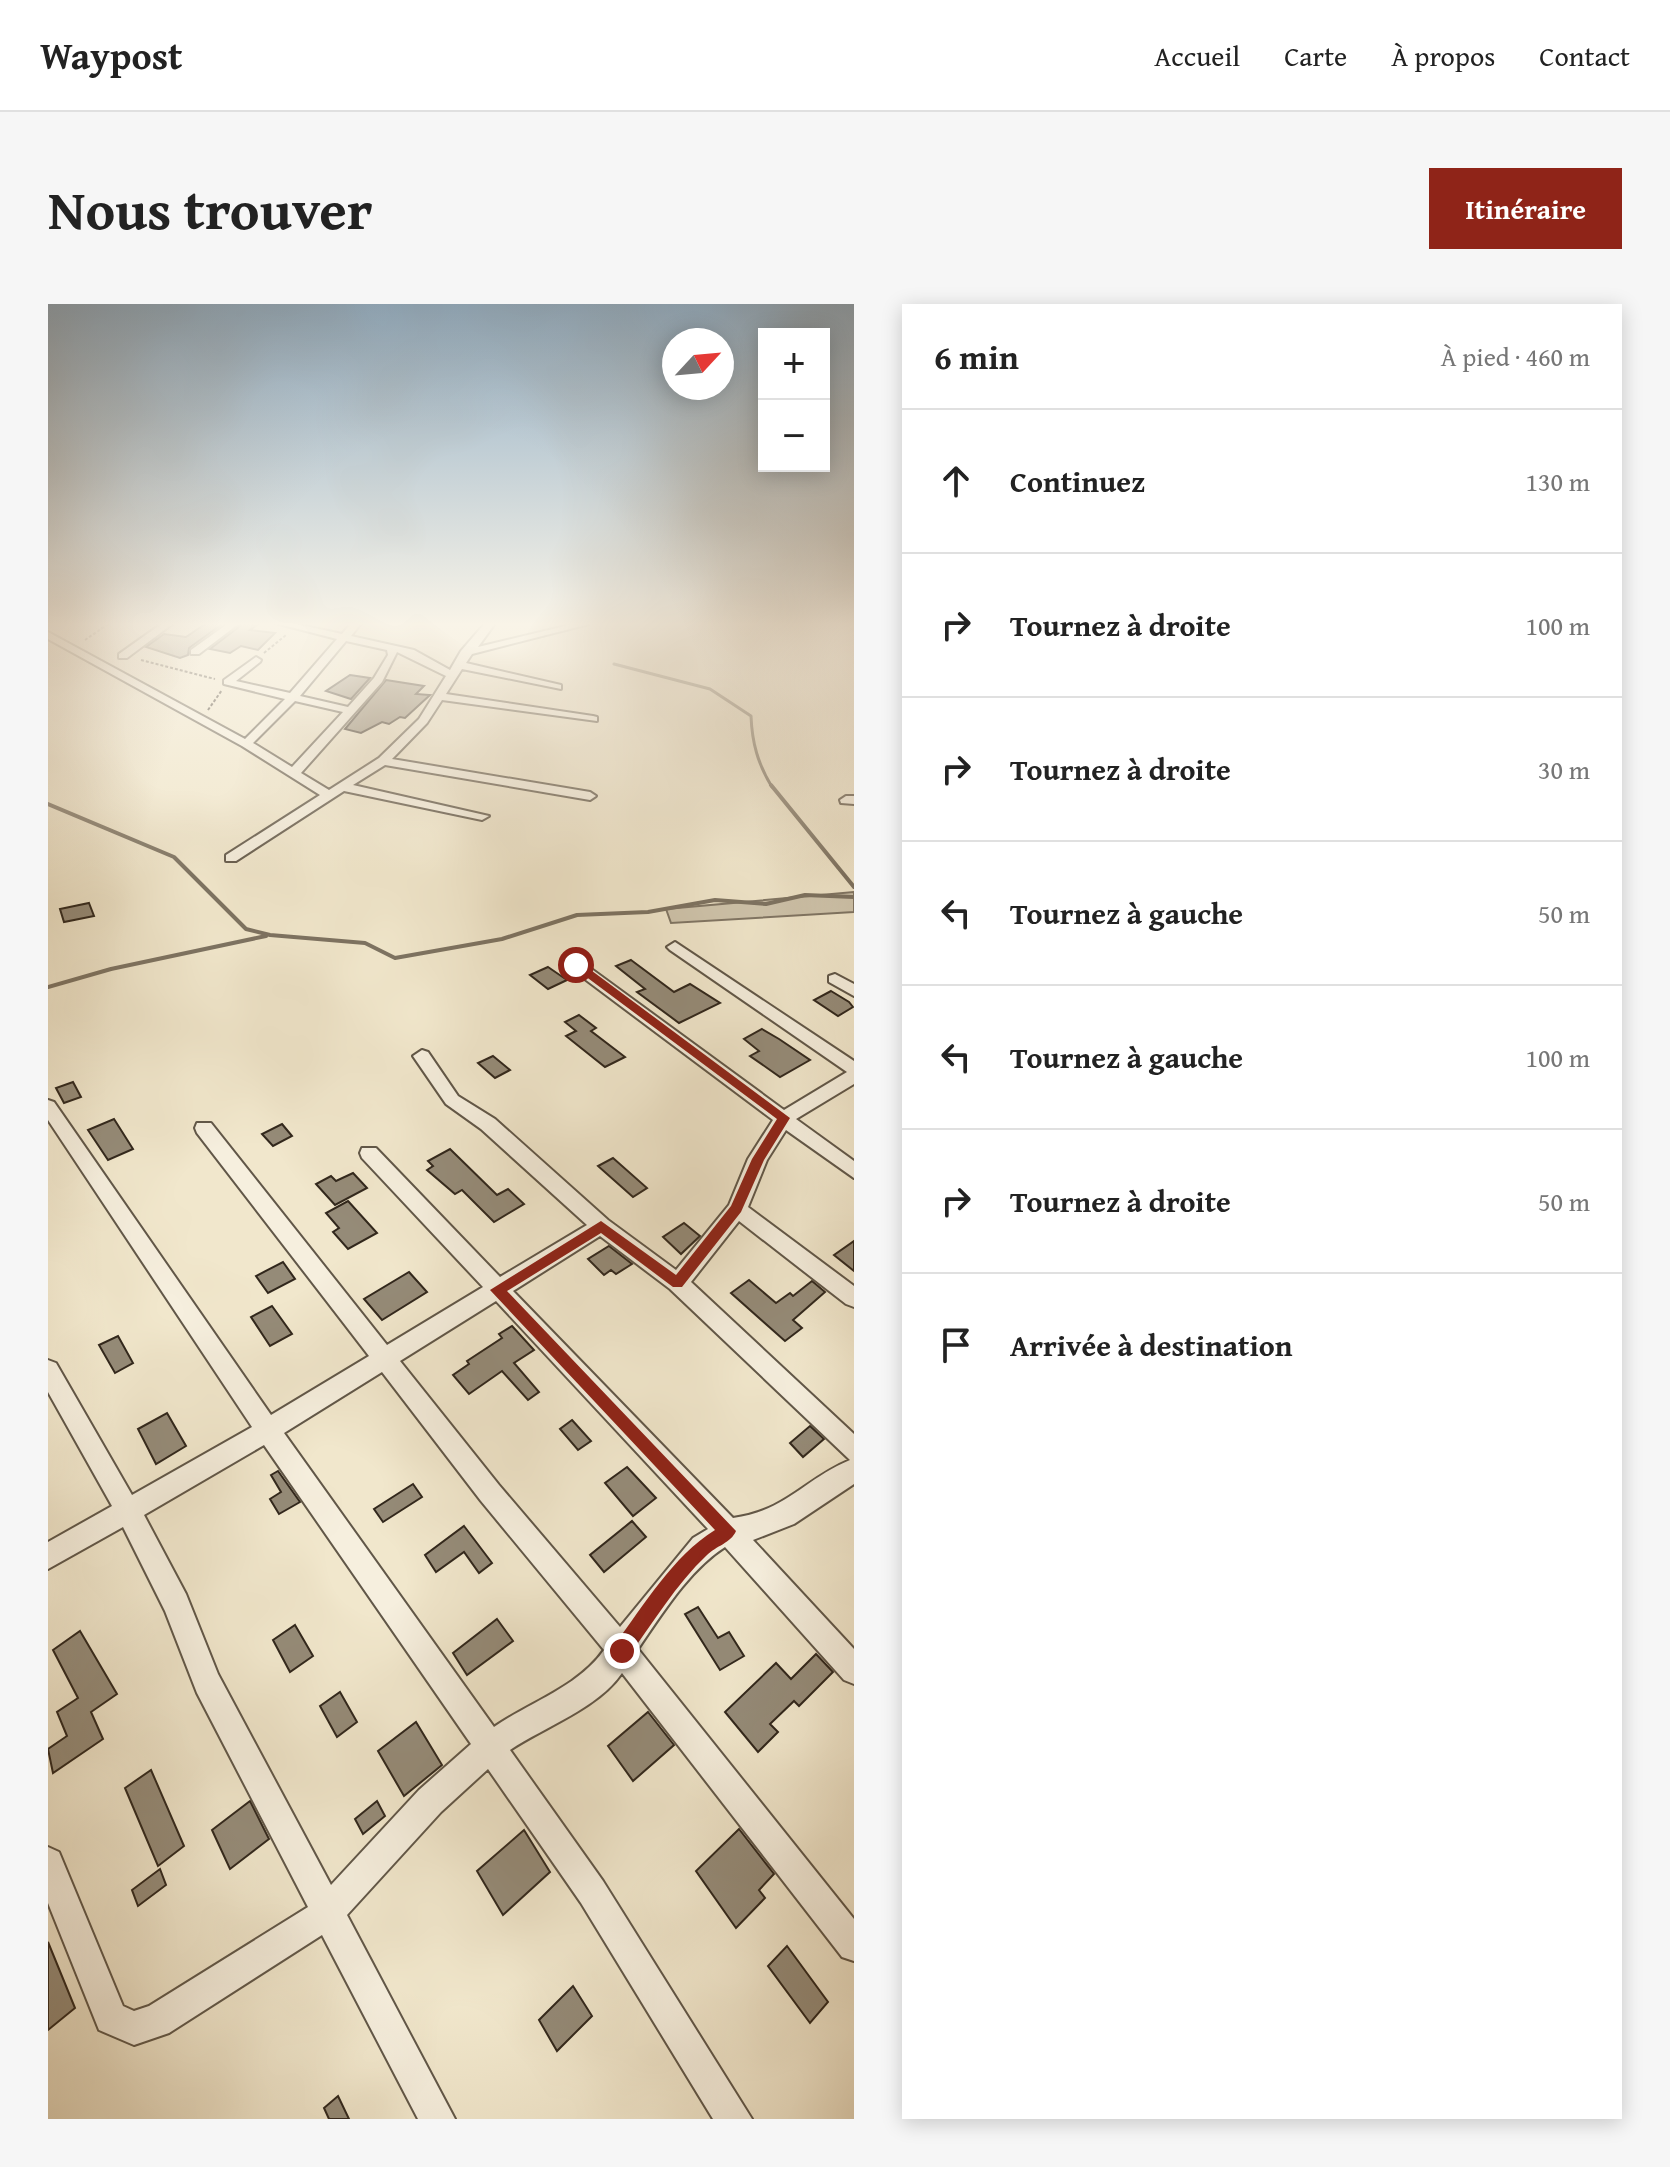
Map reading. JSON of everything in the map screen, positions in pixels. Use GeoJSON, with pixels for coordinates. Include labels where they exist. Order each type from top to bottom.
{"type":"FeatureCollection","features":[{"type":"Feature","properties":{"kind":"street"},"geometry":{"type":"LineString","coordinates":[[177,707],[246,744],[330,796]]}},
{"type":"Feature","properties":{"kind":"street"},"geometry":{"type":"LineString","coordinates":[[246,744],[283,707]]}},
{"type":"Feature","properties":{"kind":"street"},"geometry":{"type":"LineString","coordinates":[[333,707],[351,711]]}},
{"type":"Feature","properties":{"kind":"street"},"geometry":{"type":"LineString","coordinates":[[294,773],[355,707]]}},
{"type":"Feature","properties":{"kind":"street"},"geometry":{"type":"LineString","coordinates":[[231,858],[383,761],[423,721],[432,707]]}},
{"type":"Feature","properties":{"kind":"street"},"geometry":{"type":"LineString","coordinates":[[510,707],[593,719]]}},
{"type":"Feature","properties":{"kind":"street"},"geometry":{"type":"LineString","coordinates":[[383,761],[590,796]]}},
{"type":"Feature","properties":{"kind":"street"},"geometry":{"type":"LineString","coordinates":[[343,787],[482,816]]}},
{"type":"Feature","properties":{"kind":"street"},"geometry":{"type":"LineString","coordinates":[[675,947],[854,1069]]}},
{"type":"Feature","properties":{"kind":"street"},"geometry":{"type":"LineString","coordinates":[[576,965],[854,1171]]}},
{"type":"Feature","properties":{"kind":"street"},"geometry":{"type":"LineString","coordinates":[[835,979],[854,991]]}},
{"type":"Feature","properties":{"kind":"street"},"geometry":{"type":"LineString","coordinates":[[422,1056],[452,1100],[488,1124],[601,1226],[678,1283],[854,1450]]}},
{"type":"Feature","properties":{"kind":"street"},"geometry":{"type":"LineString","coordinates":[[678,1283],[737,1209],[758,1159],[784,1118],[854,1076]]}},
{"type":"Feature","properties":{"kind":"street"},"geometry":{"type":"LineString","coordinates":[[48,1106],[267,1429],[592,1892],[734,2119]]}},
{"type":"Feature","properties":{"kind":"street"},"geometry":{"type":"LineString","coordinates":[[204,1128],[490,1493],[622,1651],[854,1945]]}},
{"type":"Feature","properties":{"kind":"street"},"geometry":{"type":"LineString","coordinates":[[369,1153],[728,1531],[854,1670]]}},
{"type":"Feature","properties":{"kind":"street"},"geometry":{"type":"LineString","coordinates":[[737,1209],[854,1298]]}},
{"type":"Feature","properties":{"kind":"street"},"geometry":{"type":"LineString","coordinates":[[48,1556],[267,1429],[601,1226]]}},
{"type":"Feature","properties":{"kind":"street"},"geometry":{"type":"LineString","coordinates":[[48,1370],[128,1511],[176,1604],[207,1683],[437,2119]]}},
{"type":"Feature","properties":{"kind":"street"},"geometry":{"type":"LineString","coordinates":[[48,1863],[111,2018],[134,2028],[157,2021],[327,1913],[430,1801],[490,1747],[529,1720],[582,1691],[604,1674],[675,1577],[702,1547],[728,1531],[762,1526],[785,1515],[854,1470]]}},
{"type":"Feature","properties":{"kind":"path"},"geometry":{"type":"LineString","coordinates":[[201,720],[210,707]]}},
{"type":"Feature","properties":{"kind":"shaded area"},"geometry":{"type":"Polygon","coordinates":[[[854,892],[854,912],[671,923],[666,909],[854,892]]]}},
{"type":"Feature","properties":{"kind":"building"},"geometry":{"type":"Polygon","coordinates":[[[364,707],[417,707],[405,718],[400,717],[389,724],[382,722],[361,733],[345,729],[364,707]]]}},
{"type":"Feature","properties":{"kind":"building"},"geometry":{"type":"Polygon","coordinates":[[[89,903],[94,916],[64,922],[60,909],[89,903]]]}},
{"type":"Feature","properties":{"kind":"building"},"geometry":{"type":"Polygon","coordinates":[[[631,960],[674,992],[690,984],[720,1003],[679,1023],[637,992],[645,989],[616,966],[631,960]]]}},
{"type":"Feature","properties":{"kind":"building"},"geometry":{"type":"Polygon","coordinates":[[[548,967],[567,980],[548,989],[530,975],[548,967]]]}},
{"type":"Feature","properties":{"kind":"building"},"geometry":{"type":"Polygon","coordinates":[[[831,991],[853,1007],[838,1016],[814,1000],[831,991]]]}},
{"type":"Feature","properties":{"kind":"building"},"geometry":{"type":"Polygon","coordinates":[[[579,1015],[596,1028],[591,1031],[625,1057],[605,1067],[566,1036],[576,1031],[565,1022],[579,1015]]]}},
{"type":"Feature","properties":{"kind":"building"},"geometry":{"type":"Polygon","coordinates":[[[762,1029],[810,1060],[780,1077],[750,1056],[759,1051],[744,1039],[762,1029]]]}},
{"type":"Feature","properties":{"kind":"building"},"geometry":{"type":"Polygon","coordinates":[[[493,1056],[510,1070],[495,1078],[478,1063],[493,1056]]]}},
{"type":"Feature","properties":{"kind":"building"},"geometry":{"type":"Polygon","coordinates":[[[73,1082],[81,1097],[64,1103],[56,1088],[73,1082]]]}},
{"type":"Feature","properties":{"kind":"building"},"geometry":{"type":"Polygon","coordinates":[[[114,1119],[133,1149],[108,1160],[88,1130],[114,1119]]]}},
{"type":"Feature","properties":{"kind":"building"},"geometry":{"type":"Polygon","coordinates":[[[282,1124],[292,1136],[273,1146],[262,1134],[282,1124]]]}},
{"type":"Feature","properties":{"kind":"building"},"geometry":{"type":"Polygon","coordinates":[[[450,1149],[497,1195],[508,1189],[524,1204],[494,1222],[462,1190],[455,1194],[427,1170],[433,1166],[428,1161],[450,1149]]]}},
{"type":"Feature","properties":{"kind":"building"},"geometry":{"type":"Polygon","coordinates":[[[613,1158],[647,1188],[633,1197],[598,1166],[613,1158]]]}},
{"type":"Feature","properties":{"kind":"building"},"geometry":{"type":"Polygon","coordinates":[[[353,1173],[367,1188],[335,1205],[316,1184],[331,1176],[336,1181],[353,1173]]]}},
{"type":"Feature","properties":{"kind":"building"},"geometry":{"type":"Polygon","coordinates":[[[348,1201],[377,1233],[348,1249],[333,1232],[339,1228],[326,1213],[348,1201]]]}},
{"type":"Feature","properties":{"kind":"building"},"geometry":{"type":"Polygon","coordinates":[[[684,1223],[700,1236],[681,1254],[663,1237],[684,1223]]]}},
{"type":"Feature","properties":{"kind":"building"},"geometry":{"type":"Polygon","coordinates":[[[854,1241],[854,1271],[834,1255],[854,1241]]]}},
{"type":"Feature","properties":{"kind":"building"},"geometry":{"type":"Polygon","coordinates":[[[609,1246],[632,1264],[616,1274],[611,1270],[604,1275],[588,1259],[609,1246]]]}},
{"type":"Feature","properties":{"kind":"building"},"geometry":{"type":"Polygon","coordinates":[[[283,1262],[295,1279],[268,1293],[256,1276],[283,1262]]]}},
{"type":"Feature","properties":{"kind":"building"},"geometry":{"type":"Polygon","coordinates":[[[409,1272],[427,1292],[382,1320],[364,1299],[409,1272]]]}},
{"type":"Feature","properties":{"kind":"building"},"geometry":{"type":"Polygon","coordinates":[[[749,1280],[776,1303],[790,1293],[793,1296],[812,1281],[825,1292],[793,1320],[802,1328],[785,1341],[731,1293],[749,1280]]]}},
{"type":"Feature","properties":{"kind":"building"},"geometry":{"type":"Polygon","coordinates":[[[272,1306],[292,1334],[270,1346],[251,1317],[272,1306]]]}},
{"type":"Feature","properties":{"kind":"building"},"geometry":{"type":"Polygon","coordinates":[[[512,1326],[534,1350],[514,1363],[539,1392],[528,1400],[502,1371],[469,1394],[453,1375],[469,1364],[467,1361],[502,1338],[499,1334],[512,1326]]]}},
{"type":"Feature","properties":{"kind":"building"},"geometry":{"type":"Polygon","coordinates":[[[118,1336],[133,1363],[115,1373],[99,1345],[118,1336]]]}},
{"type":"Feature","properties":{"kind":"building"},"geometry":{"type":"Polygon","coordinates":[[[167,1413],[186,1446],[156,1464],[138,1429],[167,1413]]]}},
{"type":"Feature","properties":{"kind":"building"},"geometry":{"type":"Polygon","coordinates":[[[572,1420],[591,1441],[578,1450],[560,1429],[572,1420]]]}},
{"type":"Feature","properties":{"kind":"building"},"geometry":{"type":"Polygon","coordinates":[[[810,1426],[824,1439],[803,1457],[790,1443],[810,1426]]]}},
{"type":"Feature","properties":{"kind":"building"},"geometry":{"type":"Polygon","coordinates":[[[627,1467],[656,1498],[633,1516],[605,1483],[627,1467]]]}},
{"type":"Feature","properties":{"kind":"building"},"geometry":{"type":"Polygon","coordinates":[[[278,1471],[300,1502],[279,1514],[270,1499],[281,1492],[271,1475],[278,1471]]]}},
{"type":"Feature","properties":{"kind":"building"},"geometry":{"type":"Polygon","coordinates":[[[413,1484],[422,1497],[383,1522],[374,1509],[413,1484]]]}},
{"type":"Feature","properties":{"kind":"building"},"geometry":{"type":"Polygon","coordinates":[[[632,1521],[646,1537],[604,1572],[590,1555],[632,1521]]]}},
{"type":"Feature","properties":{"kind":"building"},"geometry":{"type":"Polygon","coordinates":[[[464,1526],[492,1563],[479,1573],[464,1552],[436,1572],[425,1555],[464,1526]]]}},
{"type":"Feature","properties":{"kind":"building"},"geometry":{"type":"Polygon","coordinates":[[[698,1607],[718,1638],[729,1632],[744,1656],[720,1670],[685,1614],[698,1607]]]}},
{"type":"Feature","properties":{"kind":"building"},"geometry":{"type":"Polygon","coordinates":[[[497,1619],[513,1641],[467,1675],[453,1653],[497,1619]]]}},
{"type":"Feature","properties":{"kind":"building"},"geometry":{"type":"Polygon","coordinates":[[[295,1625],[313,1656],[290,1672],[273,1640],[295,1625]]]}},
{"type":"Feature","properties":{"kind":"building"},"geometry":{"type":"Polygon","coordinates":[[[80,1631],[117,1694],[91,1712],[103,1739],[53,1773],[48,1749],[67,1736],[57,1712],[78,1698],[53,1650],[80,1631]]]}},
{"type":"Feature","properties":{"kind":"building"},"geometry":{"type":"Polygon","coordinates":[[[816,1654],[833,1672],[799,1706],[794,1701],[770,1724],[778,1732],[758,1752],[725,1712],[776,1663],[791,1679],[816,1654]]]}},
{"type":"Feature","properties":{"kind":"building"},"geometry":{"type":"Polygon","coordinates":[[[340,1692],[357,1722],[337,1737],[320,1706],[340,1692]]]}},
{"type":"Feature","properties":{"kind":"building"},"geometry":{"type":"Polygon","coordinates":[[[648,1712],[674,1745],[633,1781],[608,1746],[648,1712]]]}},
{"type":"Feature","properties":{"kind":"building"},"geometry":{"type":"Polygon","coordinates":[[[416,1722],[442,1765],[404,1796],[378,1751],[416,1722]]]}},
{"type":"Feature","properties":{"kind":"building"},"geometry":{"type":"Polygon","coordinates":[[[151,1770],[184,1846],[158,1866],[125,1788],[151,1770]]]}},
{"type":"Feature","properties":{"kind":"building"},"geometry":{"type":"Polygon","coordinates":[[[250,1801],[269,1839],[230,1869],[212,1830],[250,1801]]]}},
{"type":"Feature","properties":{"kind":"building"},"geometry":{"type":"Polygon","coordinates":[[[377,1801],[385,1816],[363,1834],[355,1819],[377,1801]]]}},
{"type":"Feature","properties":{"kind":"building"},"geometry":{"type":"Polygon","coordinates":[[[739,1829],[774,1874],[759,1890],[765,1898],[736,1928],[696,1871],[739,1829]]]}},
{"type":"Feature","properties":{"kind":"building"},"geometry":{"type":"Polygon","coordinates":[[[524,1830],[550,1872],[503,1915],[477,1871],[524,1830]]]}},
{"type":"Feature","properties":{"kind":"building"},"geometry":{"type":"Polygon","coordinates":[[[160,1869],[166,1885],[138,1906],[132,1890],[160,1869]]]}},
{"type":"Feature","properties":{"kind":"building"},"geometry":{"type":"Polygon","coordinates":[[[48,1942],[75,2008],[48,2030],[48,1942]]]}},
{"type":"Feature","properties":{"kind":"building"},"geometry":{"type":"Polygon","coordinates":[[[787,1946],[828,2002],[810,2023],[768,1966],[787,1946]]]}},
{"type":"Feature","properties":{"kind":"building"},"geometry":{"type":"Polygon","coordinates":[[[573,1986],[592,2016],[557,2051],[539,2020],[573,1986]]]}},
{"type":"Feature","properties":{"kind":"building"},"geometry":{"type":"Polygon","coordinates":[[[338,2096],[349,2119],[329,2119],[324,2108],[338,2096]]]}},
{"type":"Feature","properties":{"kind":"waterway"},"geometry":{"type":"LineString","coordinates":[[737,707],[751,716],[757,753],[772,787]]}},
{"type":"Feature","properties":{"kind":"waterway"},"geometry":{"type":"LineString","coordinates":[[771,785],[854,887]]}},
{"type":"Feature","properties":{"kind":"waterway"},"geometry":{"type":"LineString","coordinates":[[48,804],[174,857],[246,929],[270,935],[365,943],[395,958],[502,939],[577,915],[648,912],[715,900],[766,904],[805,895],[854,897]]}},
{"type":"Feature","properties":{"kind":"waterway"},"geometry":{"type":"LineString","coordinates":[[48,987],[111,969],[266,936]]}},
{"type":"Feature","properties":{"kind":"route"},"geometry":{"type":"LineString","coordinates":[[576,965],[784,1118],[758,1159],[737,1209],[678,1283],[601,1226],[497,1290],[728,1531],[702,1547],[675,1577],[622,1651]]}}]}
